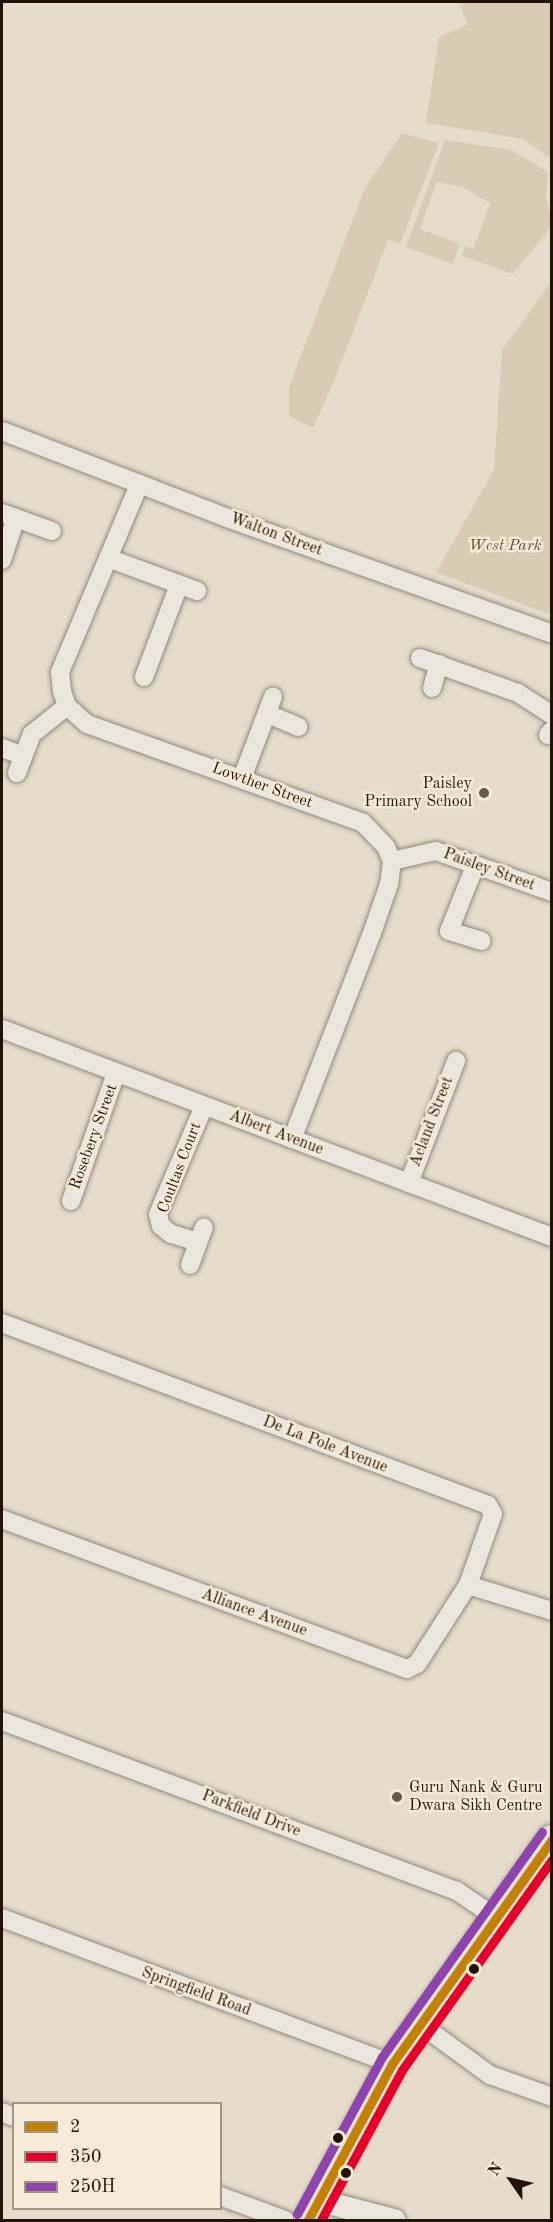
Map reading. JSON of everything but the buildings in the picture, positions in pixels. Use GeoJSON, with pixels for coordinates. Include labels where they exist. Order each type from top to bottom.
{"type":"FeatureCollection","features":[{"type":"Feature","properties":{"kind":"main road"},"geometry":{"type":"LineString","coordinates":[[312,2210],[392,2064],[495,1917],[546,1858]]}},
{"type":"Feature","properties":{"kind":"street","name":"Walton Street"},"geometry":{"type":"LineString","coordinates":[[2,431],[139,485],[552,634]]}},
{"type":"Feature","properties":{"kind":"street"},"geometry":{"type":"LineString","coordinates":[[17,773],[32,734],[67,706],[62,691],[60,672],[139,485]]}},
{"type":"Feature","properties":{"kind":"street"},"geometry":{"type":"LineString","coordinates":[[2,560],[9,515],[52,531]]}},
{"type":"Feature","properties":{"kind":"street"},"geometry":{"type":"LineString","coordinates":[[108,558],[188,588],[144,677]]}},
{"type":"Feature","properties":{"kind":"street"},"geometry":{"type":"LineString","coordinates":[[420,658],[518,693],[552,715]]}},
{"type":"Feature","properties":{"kind":"street"},"geometry":{"type":"LineString","coordinates":[[432,688],[439,664]]}},
{"type":"Feature","properties":{"kind":"street"},"geometry":{"type":"LineString","coordinates":[[242,778],[273,697]]}},
{"type":"Feature","properties":{"kind":"street","name":"Lowther Street"},"geometry":{"type":"LineString","coordinates":[[67,706],[87,724],[242,778],[363,824],[386,847],[392,861]]}},
{"type":"Feature","properties":{"kind":"street"},"geometry":{"type":"LineString","coordinates":[[268,714],[298,727]]}},
{"type":"Feature","properties":{"kind":"street"},"geometry":{"type":"LineString","coordinates":[[2,748],[24,756]]}},
{"type":"Feature","properties":{"kind":"street","name":"Paisley Street"},"geometry":{"type":"LineString","coordinates":[[392,861],[436,851],[552,892]]}},
{"type":"Feature","properties":{"kind":"street"},"geometry":{"type":"LineString","coordinates":[[292,1139],[372,933],[389,884],[392,861]]}},
{"type":"Feature","properties":{"kind":"street"},"geometry":{"type":"LineString","coordinates":[[475,866],[449,932],[481,941]]}},
{"type":"Feature","properties":{"kind":"street","name":"Albert Avenue"},"geometry":{"type":"LineString","coordinates":[[2,1029],[552,1237]]}},
{"type":"Feature","properties":{"kind":"street","name":"Acland Street"},"geometry":{"type":"LineString","coordinates":[[409,1183],[456,1061]]}},
{"type":"Feature","properties":{"kind":"street","name":"Rosebery Street"},"geometry":{"type":"LineString","coordinates":[[71,1201],[116,1073]]}},
{"type":"Feature","properties":{"kind":"street","name":"Coultas Court"},"geometry":{"type":"LineString","coordinates":[[190,1265],[201,1235],[171,1234],[161,1226],[158,1214],[204,1106]]}},
{"type":"Feature","properties":{"kind":"street","name":"De La Pole Avenue"},"geometry":{"type":"LineString","coordinates":[[2,1323],[488,1505],[493,1514],[468,1585]]}},
{"type":"Feature","properties":{"kind":"street","name":"Alliance Avenue"},"geometry":{"type":"LineString","coordinates":[[2,1520],[407,1670],[417,1664],[468,1585]]}},
{"type":"Feature","properties":{"kind":"street"},"geometry":{"type":"LineString","coordinates":[[468,1585],[552,1611]]}},
{"type":"Feature","properties":{"kind":"street","name":"Parkfield Drive"},"geometry":{"type":"LineString","coordinates":[[2,1721],[457,1891],[495,1917]]}},
{"type":"Feature","properties":{"kind":"street","name":"Springfield Road"},"geometry":{"type":"LineString","coordinates":[[2,1918],[392,2064]]}},
{"type":"Feature","properties":{"kind":"street"},"geometry":{"type":"LineString","coordinates":[[420,2024],[490,2075],[552,2097]]}},
{"type":"Feature","properties":{"kind":"street"},"geometry":{"type":"LineString","coordinates":[[222,2197],[285,2220]]}},
{"type":"Feature","properties":{"kind":"street"},"geometry":{"type":"LineString","coordinates":[[312,2210],[394,2220]]}},
{"type":"Feature","properties":{"kind":"green space"},"geometry":{"type":"Polygon","coordinates":[[[459,2],[551,2],[551,159],[523,139],[426,123],[439,37],[468,24],[459,2]]]}},
{"type":"Feature","properties":{"kind":"green space"},"geometry":{"type":"Polygon","coordinates":[[[402,133],[439,143],[400,244],[388,240],[334,381],[313,428],[289,416],[289,387],[364,190],[402,133]]]}},
{"type":"Feature","properties":{"kind":"green space"},"geometry":{"type":"Polygon","coordinates":[[[445,140],[511,150],[548,172],[546,197],[551,216],[551,227],[513,274],[462,256],[465,246],[473,249],[490,203],[462,187],[437,182],[420,229],[460,244],[453,264],[406,247],[445,140]]]}},
{"type":"Feature","properties":{"kind":"green space","name":"West Park"},"geometry":{"type":"Polygon","coordinates":[[[551,282],[551,615],[436,572],[494,470],[502,350],[551,282]]]}},
{"type":"Feature","properties":{"kind":"transit line","name":"250H"},"geometry":{"type":"LineString","coordinates":[[297,2214],[382,2057],[542,1832]]}},
{"type":"Feature","properties":{"kind":"transit line","name":"2"},"geometry":{"type":"LineString","coordinates":[[308,2220],[392,2064],[552,1840]]}},
{"type":"Feature","properties":{"kind":"transit line","name":"350"},"geometry":{"type":"LineString","coordinates":[[321,2220],[402,2070],[552,1860]]}},
{"type":"Feature","properties":{"kind":"place","name":"Paisley Primary School"},"geometry":{"type":"Point","coordinates":[484,793]}},
{"type":"Feature","properties":{"kind":"place","name":"Guru Nank & Guru Dwara Sikh Centre"},"geometry":{"type":"Point","coordinates":[397,1797]}}]}
